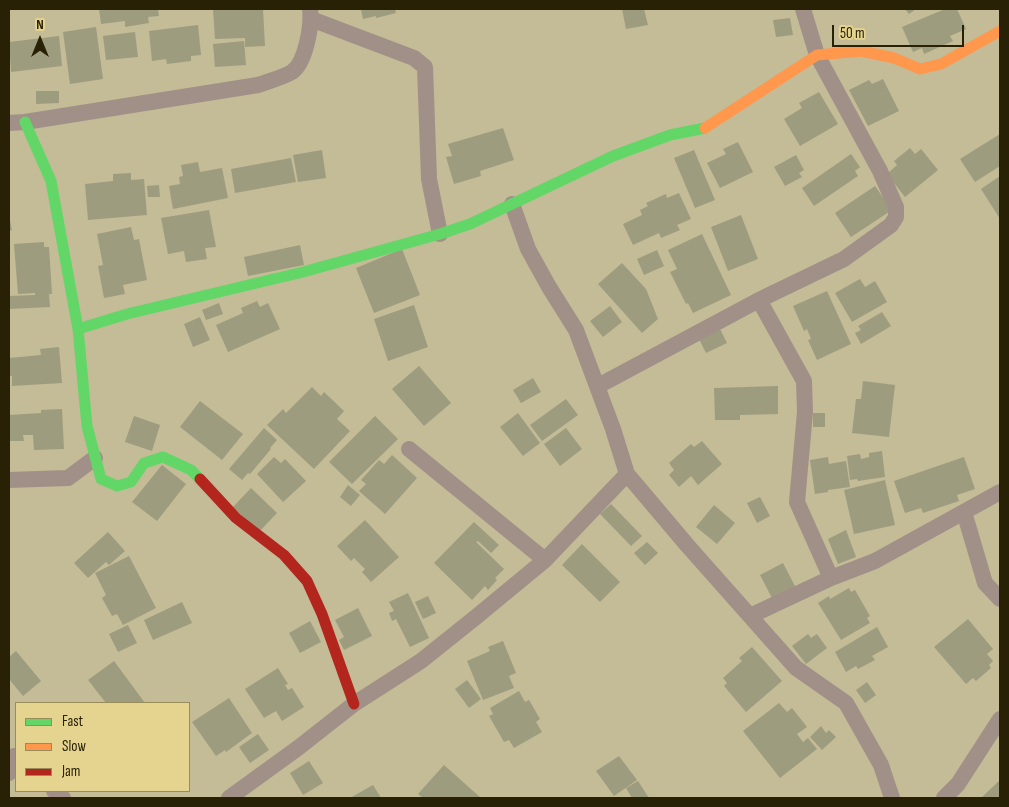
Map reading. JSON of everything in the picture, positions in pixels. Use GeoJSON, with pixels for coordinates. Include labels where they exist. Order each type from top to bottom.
{"type":"FeatureCollection","features":[{"type":"Feature","properties":{"kind":"street"},"geometry":{"type":"LineString","coordinates":[[598,386],[759,300],[844,259],[891,225],[896,217],[896,207],[880,171],[817,55],[804,9]]}},
{"type":"Feature","properties":{"kind":"street"},"geometry":{"type":"LineString","coordinates":[[354,704],[322,614],[306,581],[284,556],[236,518],[191,470],[163,457],[144,463],[131,482],[117,486],[101,479],[88,426],[78,328],[51,182],[17,122],[258,85],[293,71],[305,52],[311,14],[414,58],[425,66],[429,179],[440,234]]}},
{"type":"Feature","properties":{"kind":"street"},"geometry":{"type":"LineString","coordinates":[[78,328],[127,314],[303,272],[470,224],[613,156],[670,134],[706,128],[817,55],[861,50],[894,58],[920,70],[941,64],[1000,30]]}},
{"type":"Feature","properties":{"kind":"street"},"geometry":{"type":"LineString","coordinates":[[512,204],[528,250],[576,330],[598,386],[627,474],[796,668],[846,703],[881,765],[892,798]]}},
{"type":"Feature","properties":{"kind":"street"},"geometry":{"type":"LineString","coordinates":[[759,300],[804,381],[805,412],[797,502],[831,578]]}},
{"type":"Feature","properties":{"kind":"street"},"geometry":{"type":"LineString","coordinates":[[409,449],[545,560]]}},
{"type":"Feature","properties":{"kind":"street"},"geometry":{"type":"LineString","coordinates":[[9,480],[68,478],[95,458]]}},
{"type":"Feature","properties":{"kind":"street"},"geometry":{"type":"LineString","coordinates":[[229,798],[298,748],[354,704],[421,661],[545,560],[627,474]]}},
{"type":"Feature","properties":{"kind":"street"},"geometry":{"type":"LineString","coordinates":[[750,616],[831,578],[875,561],[1000,492]]}},
{"type":"Feature","properties":{"kind":"street"},"geometry":{"type":"LineString","coordinates":[[964,512],[986,583],[1000,599]]}},
{"type":"Feature","properties":{"kind":"street"},"geometry":{"type":"LineString","coordinates":[[944,798],[958,784],[1000,719]]}},
{"type":"Feature","properties":{"kind":"street"},"geometry":{"type":"LineString","coordinates":[[9,773],[13,755]]}},
{"type":"Feature","properties":{"kind":"building"},"geometry":{"type":"Polygon","coordinates":[[[99,9],[158,9],[159,16],[148,17],[149,23],[125,27],[125,21],[101,24],[99,9]]]}},
{"type":"Feature","properties":{"kind":"building"},"geometry":{"type":"Polygon","coordinates":[[[213,9],[263,9],[265,46],[245,47],[245,38],[215,39],[213,9]]]}},
{"type":"Feature","properties":{"kind":"building"},"geometry":{"type":"Polygon","coordinates":[[[361,9],[395,9],[396,13],[363,19],[361,9]]]}},
{"type":"Feature","properties":{"kind":"building"},"geometry":{"type":"Polygon","coordinates":[[[622,9],[644,9],[648,25],[626,29],[622,9]]]}},
{"type":"Feature","properties":{"kind":"building"},"geometry":{"type":"Polygon","coordinates":[[[905,9],[916,9],[909,14],[905,9]]]}},
{"type":"Feature","properties":{"kind":"building"},"geometry":{"type":"Polygon","coordinates":[[[945,9],[957,9],[966,29],[950,36],[953,41],[924,54],[922,48],[913,52],[902,27],[945,9]]]}},
{"type":"Feature","properties":{"kind":"building"},"geometry":{"type":"Polygon","coordinates":[[[790,18],[793,35],[776,37],[773,20],[790,18]]]}},
{"type":"Feature","properties":{"kind":"building"},"geometry":{"type":"Polygon","coordinates":[[[198,25],[201,55],[191,56],[191,61],[167,64],[166,59],[152,61],[149,31],[198,25]]]}},
{"type":"Feature","properties":{"kind":"building"},"geometry":{"type":"Polygon","coordinates":[[[96,27],[103,79],[70,84],[63,32],[96,27]]]}},
{"type":"Feature","properties":{"kind":"building"},"geometry":{"type":"Polygon","coordinates":[[[135,32],[138,57],[106,60],[103,36],[135,32]]]}},
{"type":"Feature","properties":{"kind":"building"},"geometry":{"type":"Polygon","coordinates":[[[59,36],[62,66],[11,72],[9,42],[59,36]]]}},
{"type":"Feature","properties":{"kind":"building"},"geometry":{"type":"Polygon","coordinates":[[[244,41],[246,65],[215,67],[213,44],[244,41]]]}},
{"type":"Feature","properties":{"kind":"building"},"geometry":{"type":"Polygon","coordinates":[[[883,79],[899,111],[868,126],[849,90],[869,80],[872,84],[883,79]]]}},
{"type":"Feature","properties":{"kind":"building"},"geometry":{"type":"Polygon","coordinates":[[[36,91],[59,91],[59,103],[36,104],[36,91]]]}},
{"type":"Feature","properties":{"kind":"building"},"geometry":{"type":"Polygon","coordinates":[[[819,92],[838,124],[800,146],[784,119],[802,108],[799,103],[819,92]]]}},
{"type":"Feature","properties":{"kind":"building"},"geometry":{"type":"Polygon","coordinates":[[[503,128],[514,160],[480,171],[481,176],[454,184],[446,157],[452,156],[448,144],[503,128]]]}},
{"type":"Feature","properties":{"kind":"building"},"geometry":{"type":"Polygon","coordinates":[[[1000,134],[1000,166],[975,182],[960,159],[1000,134]]]}},
{"type":"Feature","properties":{"kind":"building"},"geometry":{"type":"Polygon","coordinates":[[[738,142],[753,172],[720,188],[707,163],[726,154],[723,149],[738,142]]]}},
{"type":"Feature","properties":{"kind":"building"},"geometry":{"type":"Polygon","coordinates":[[[910,148],[915,154],[921,149],[938,170],[905,197],[887,174],[897,165],[894,161],[910,148]]]}},
{"type":"Feature","properties":{"kind":"building"},"geometry":{"type":"Polygon","coordinates":[[[322,150],[326,178],[298,182],[293,155],[322,150]]]}},
{"type":"Feature","properties":{"kind":"building"},"geometry":{"type":"Polygon","coordinates":[[[694,150],[715,200],[695,208],[674,158],[694,150]]]}},
{"type":"Feature","properties":{"kind":"building"},"geometry":{"type":"Polygon","coordinates":[[[851,154],[860,167],[855,171],[858,176],[814,206],[802,188],[851,154]]]}},
{"type":"Feature","properties":{"kind":"building"},"geometry":{"type":"Polygon","coordinates":[[[796,155],[804,170],[799,173],[802,177],[785,186],[774,167],[796,155]]]}},
{"type":"Feature","properties":{"kind":"building"},"geometry":{"type":"Polygon","coordinates":[[[291,158],[296,182],[235,193],[231,169],[291,158]]]}},
{"type":"Feature","properties":{"kind":"building"},"geometry":{"type":"Polygon","coordinates":[[[198,162],[200,172],[222,168],[228,198],[173,209],[169,186],[180,184],[179,177],[183,176],[181,165],[198,162]]]}},
{"type":"Feature","properties":{"kind":"building"},"geometry":{"type":"Polygon","coordinates":[[[131,173],[131,180],[144,179],[147,215],[88,220],[85,184],[113,181],[113,174],[131,173]]]}},
{"type":"Feature","properties":{"kind":"building"},"geometry":{"type":"Polygon","coordinates":[[[1000,176],[1000,219],[981,189],[1000,176]]]}},
{"type":"Feature","properties":{"kind":"building"},"geometry":{"type":"Polygon","coordinates":[[[159,185],[160,197],[148,197],[147,186],[159,185]]]}},
{"type":"Feature","properties":{"kind":"building"},"geometry":{"type":"Polygon","coordinates":[[[875,186],[892,210],[851,237],[835,213],[875,186]]]}},
{"type":"Feature","properties":{"kind":"building"},"geometry":{"type":"Polygon","coordinates":[[[679,193],[691,219],[677,225],[680,230],[661,238],[659,233],[633,245],[623,224],[642,215],[640,210],[648,206],[646,203],[666,194],[667,198],[679,193]]]}},
{"type":"Feature","properties":{"kind":"building"},"geometry":{"type":"Polygon","coordinates":[[[209,210],[216,247],[205,248],[207,259],[186,262],[184,251],[168,254],[161,218],[209,210]]]}},
{"type":"Feature","properties":{"kind":"building"},"geometry":{"type":"Polygon","coordinates":[[[9,215],[12,230],[9,231],[9,215]]]}},
{"type":"Feature","properties":{"kind":"building"},"geometry":{"type":"Polygon","coordinates":[[[741,215],[758,259],[728,271],[711,227],[741,215]]]}},
{"type":"Feature","properties":{"kind":"building"},"geometry":{"type":"Polygon","coordinates":[[[131,227],[134,240],[139,239],[147,280],[123,285],[125,294],[104,298],[98,266],[103,265],[97,234],[131,227]]]}},
{"type":"Feature","properties":{"kind":"building"},"geometry":{"type":"Polygon","coordinates":[[[702,234],[731,295],[693,313],[688,303],[686,304],[670,272],[677,269],[668,250],[702,234]]]}},
{"type":"Feature","properties":{"kind":"building"},"geometry":{"type":"Polygon","coordinates":[[[44,242],[44,247],[49,247],[52,294],[49,294],[50,307],[9,309],[9,296],[35,295],[35,293],[18,294],[14,244],[44,242]]]}},
{"type":"Feature","properties":{"kind":"building"},"geometry":{"type":"Polygon","coordinates":[[[300,245],[304,265],[248,276],[244,257],[300,245]]]}},
{"type":"Feature","properties":{"kind":"building"},"geometry":{"type":"Polygon","coordinates":[[[402,249],[420,295],[374,313],[356,268],[402,249]]]}},
{"type":"Feature","properties":{"kind":"building"},"geometry":{"type":"Polygon","coordinates":[[[657,250],[664,266],[644,275],[637,259],[657,250]]]}},
{"type":"Feature","properties":{"kind":"building"},"geometry":{"type":"Polygon","coordinates":[[[622,263],[646,289],[658,319],[642,333],[598,284],[622,263]]]}},
{"type":"Feature","properties":{"kind":"building"},"geometry":{"type":"Polygon","coordinates":[[[860,279],[865,287],[875,281],[887,302],[852,322],[835,293],[860,279]]]}},
{"type":"Feature","properties":{"kind":"building"},"geometry":{"type":"Polygon","coordinates":[[[827,291],[851,344],[817,360],[808,340],[811,339],[807,329],[804,331],[793,306],[827,291]]]}},
{"type":"Feature","properties":{"kind":"building"},"geometry":{"type":"Polygon","coordinates":[[[257,301],[260,307],[268,303],[280,329],[228,352],[216,325],[243,313],[241,308],[257,301]]]}},
{"type":"Feature","properties":{"kind":"building"},"geometry":{"type":"Polygon","coordinates":[[[219,303],[223,314],[206,320],[202,310],[219,303]]]}},
{"type":"Feature","properties":{"kind":"building"},"geometry":{"type":"Polygon","coordinates":[[[414,305],[428,347],[388,361],[374,319],[414,305]]]}},
{"type":"Feature","properties":{"kind":"building"},"geometry":{"type":"Polygon","coordinates":[[[610,306],[622,322],[603,337],[590,321],[610,306]]]}},
{"type":"Feature","properties":{"kind":"building"},"geometry":{"type":"Polygon","coordinates":[[[882,312],[891,326],[861,344],[855,333],[861,330],[858,326],[882,312]]]}},
{"type":"Feature","properties":{"kind":"building"},"geometry":{"type":"Polygon","coordinates":[[[200,317],[210,340],[193,347],[184,324],[200,317]]]}},
{"type":"Feature","properties":{"kind":"building"},"geometry":{"type":"Polygon","coordinates":[[[720,329],[727,343],[706,353],[699,339],[720,329]]]}},
{"type":"Feature","properties":{"kind":"building"},"geometry":{"type":"Polygon","coordinates":[[[59,347],[62,383],[12,386],[12,376],[9,376],[9,358],[41,355],[40,349],[59,347]]]}},
{"type":"Feature","properties":{"kind":"building"},"geometry":{"type":"Polygon","coordinates":[[[419,366],[451,403],[424,426],[392,389],[419,366]]]}},
{"type":"Feature","properties":{"kind":"building"},"geometry":{"type":"Polygon","coordinates":[[[533,378],[541,392],[521,403],[513,390],[533,378]]]}},
{"type":"Feature","properties":{"kind":"building"},"geometry":{"type":"Polygon","coordinates":[[[863,381],[895,385],[889,437],[852,433],[856,399],[861,399],[863,381]]]}},
{"type":"Feature","properties":{"kind":"building"},"geometry":{"type":"Polygon","coordinates":[[[778,386],[778,414],[740,415],[740,420],[715,420],[714,388],[778,386]]]}},
{"type":"Feature","properties":{"kind":"building"},"geometry":{"type":"Polygon","coordinates":[[[312,387],[321,396],[324,392],[344,411],[337,419],[350,431],[314,469],[267,425],[283,409],[286,413],[312,387]]]}},
{"type":"Feature","properties":{"kind":"building"},"geometry":{"type":"Polygon","coordinates":[[[566,399],[578,415],[542,441],[530,425],[566,399]]]}},
{"type":"Feature","properties":{"kind":"building"},"geometry":{"type":"Polygon","coordinates":[[[200,401],[243,434],[222,460],[180,427],[200,401]]]}},
{"type":"Feature","properties":{"kind":"building"},"geometry":{"type":"Polygon","coordinates":[[[62,409],[64,449],[34,450],[33,435],[23,435],[24,441],[9,441],[9,415],[41,413],[41,410],[62,409]]]}},
{"type":"Feature","properties":{"kind":"building"},"geometry":{"type":"Polygon","coordinates":[[[518,413],[540,443],[523,456],[500,427],[518,413]]]}},
{"type":"Feature","properties":{"kind":"building"},"geometry":{"type":"Polygon","coordinates":[[[813,413],[825,413],[825,427],[813,427],[813,413]]]}},
{"type":"Feature","properties":{"kind":"building"},"geometry":{"type":"Polygon","coordinates":[[[134,416],[160,425],[152,451],[125,442],[134,416]]]}},
{"type":"Feature","properties":{"kind":"building"},"geometry":{"type":"Polygon","coordinates":[[[375,416],[398,439],[352,484],[329,462],[375,416]]]}},
{"type":"Feature","properties":{"kind":"building"},"geometry":{"type":"Polygon","coordinates":[[[264,428],[277,440],[250,474],[248,473],[242,480],[229,469],[264,428]]]}},
{"type":"Feature","properties":{"kind":"building"},"geometry":{"type":"Polygon","coordinates":[[[566,428],[582,449],[560,466],[544,444],[566,428]]]}},
{"type":"Feature","properties":{"kind":"building"},"geometry":{"type":"Polygon","coordinates":[[[702,441],[722,464],[698,485],[691,476],[679,487],[669,475],[674,470],[669,463],[691,444],[694,447],[702,441]]]}},
{"type":"Feature","properties":{"kind":"building"},"geometry":{"type":"Polygon","coordinates":[[[882,451],[885,477],[858,481],[857,479],[850,480],[847,456],[860,454],[861,459],[869,457],[869,453],[882,451]]]}},
{"type":"Feature","properties":{"kind":"building"},"geometry":{"type":"Polygon","coordinates":[[[392,455],[417,478],[385,514],[359,491],[366,484],[361,480],[379,460],[384,464],[392,455]]]}},
{"type":"Feature","properties":{"kind":"building"},"geometry":{"type":"Polygon","coordinates":[[[274,457],[281,463],[285,459],[306,481],[283,502],[257,474],[274,457]]]}},
{"type":"Feature","properties":{"kind":"building"},"geometry":{"type":"Polygon","coordinates":[[[828,457],[829,464],[846,461],[850,487],[815,494],[810,460],[828,457]]]}},
{"type":"Feature","properties":{"kind":"building"},"geometry":{"type":"Polygon","coordinates":[[[964,457],[975,489],[957,495],[959,501],[923,513],[921,508],[905,513],[894,481],[964,457]]]}},
{"type":"Feature","properties":{"kind":"building"},"geometry":{"type":"Polygon","coordinates":[[[162,465],[186,484],[157,521],[132,502],[162,465]]]}},
{"type":"Feature","properties":{"kind":"building"},"geometry":{"type":"Polygon","coordinates":[[[885,480],[895,525],[854,534],[844,490],[885,480]]]}},
{"type":"Feature","properties":{"kind":"building"},"geometry":{"type":"Polygon","coordinates":[[[348,485],[360,495],[351,506],[340,497],[348,485]]]}},
{"type":"Feature","properties":{"kind":"building"},"geometry":{"type":"Polygon","coordinates":[[[251,488],[277,513],[259,532],[233,507],[251,488]]]}},
{"type":"Feature","properties":{"kind":"building"},"geometry":{"type":"Polygon","coordinates":[[[760,497],[770,516],[757,523],[747,503],[760,497]]]}},
{"type":"Feature","properties":{"kind":"building"},"geometry":{"type":"Polygon","coordinates":[[[611,504],[642,536],[631,546],[600,514],[611,504]]]}},
{"type":"Feature","properties":{"kind":"building"},"geometry":{"type":"Polygon","coordinates":[[[714,505],[735,523],[717,544],[696,527],[714,505]]]}},
{"type":"Feature","properties":{"kind":"building"},"geometry":{"type":"Polygon","coordinates":[[[365,520],[399,557],[371,582],[362,572],[365,569],[354,558],[351,561],[337,546],[365,520]]]}},
{"type":"Feature","properties":{"kind":"building"},"geometry":{"type":"Polygon","coordinates":[[[474,522],[499,545],[491,553],[478,541],[476,542],[504,569],[495,578],[497,580],[488,590],[485,586],[472,600],[434,563],[474,522]]]}},
{"type":"Feature","properties":{"kind":"building"},"geometry":{"type":"Polygon","coordinates":[[[846,530],[856,557],[838,564],[828,539],[846,530]]]}},
{"type":"Feature","properties":{"kind":"building"},"geometry":{"type":"Polygon","coordinates":[[[108,532],[125,551],[109,565],[106,562],[88,578],[74,563],[108,532]]]}},
{"type":"Feature","properties":{"kind":"building"},"geometry":{"type":"Polygon","coordinates":[[[647,542],[658,553],[645,565],[634,553],[647,542]]]}},
{"type":"Feature","properties":{"kind":"building"},"geometry":{"type":"Polygon","coordinates":[[[582,544],[620,582],[600,602],[562,565],[582,544]]]}},
{"type":"Feature","properties":{"kind":"building"},"geometry":{"type":"Polygon","coordinates":[[[129,556],[156,608],[123,625],[117,614],[112,616],[102,598],[106,595],[95,573],[129,556]]]}},
{"type":"Feature","properties":{"kind":"building"},"geometry":{"type":"Polygon","coordinates":[[[783,563],[796,588],[773,600],[760,575],[783,563]]]}},
{"type":"Feature","properties":{"kind":"building"},"geometry":{"type":"Polygon","coordinates":[[[849,588],[851,592],[855,590],[870,616],[867,618],[870,623],[841,640],[818,603],[829,596],[830,599],[849,588]]]}},
{"type":"Feature","properties":{"kind":"building"},"geometry":{"type":"Polygon","coordinates":[[[408,593],[429,638],[410,647],[396,619],[392,621],[389,613],[394,611],[389,602],[408,593]]]}},
{"type":"Feature","properties":{"kind":"building"},"geometry":{"type":"Polygon","coordinates":[[[428,596],[436,613],[423,619],[415,602],[428,596]]]}},
{"type":"Feature","properties":{"kind":"building"},"geometry":{"type":"Polygon","coordinates":[[[182,602],[192,623],[153,640],[144,620],[182,602]]]}},
{"type":"Feature","properties":{"kind":"building"},"geometry":{"type":"Polygon","coordinates":[[[358,608],[372,636],[344,650],[339,640],[344,637],[335,620],[358,608]]]}},
{"type":"Feature","properties":{"kind":"building"},"geometry":{"type":"Polygon","coordinates":[[[968,619],[993,649],[987,654],[993,661],[989,665],[991,668],[976,681],[973,678],[966,684],[934,647],[968,619]]]}},
{"type":"Feature","properties":{"kind":"building"},"geometry":{"type":"Polygon","coordinates":[[[310,621],[321,642],[300,653],[289,633],[310,621]]]}},
{"type":"Feature","properties":{"kind":"building"},"geometry":{"type":"Polygon","coordinates":[[[128,625],[137,643],[118,652],[109,634],[128,625]]]}},
{"type":"Feature","properties":{"kind":"building"},"geometry":{"type":"Polygon","coordinates":[[[877,627],[888,647],[872,656],[875,660],[858,669],[856,666],[846,672],[835,652],[877,627]]]}},
{"type":"Feature","properties":{"kind":"building"},"geometry":{"type":"Polygon","coordinates":[[[808,634],[811,638],[817,634],[827,648],[806,664],[792,646],[808,634]]]}},
{"type":"Feature","properties":{"kind":"building"},"geometry":{"type":"Polygon","coordinates":[[[503,641],[516,673],[509,676],[514,688],[483,700],[467,661],[490,651],[488,647],[503,641]]]}},
{"type":"Feature","properties":{"kind":"building"},"geometry":{"type":"Polygon","coordinates":[[[752,647],[782,681],[746,712],[724,686],[727,683],[723,678],[742,661],[739,658],[752,647]]]}},
{"type":"Feature","properties":{"kind":"building"},"geometry":{"type":"Polygon","coordinates":[[[16,651],[41,681],[23,696],[9,679],[9,657],[16,651]]]}},
{"type":"Feature","properties":{"kind":"building"},"geometry":{"type":"Polygon","coordinates":[[[114,661],[144,702],[105,702],[88,680],[114,661]]]}},
{"type":"Feature","properties":{"kind":"building"},"geometry":{"type":"Polygon","coordinates":[[[278,668],[288,684],[285,685],[288,690],[292,688],[304,707],[282,721],[276,711],[264,718],[245,689],[278,668]]]}},
{"type":"Feature","properties":{"kind":"building"},"geometry":{"type":"Polygon","coordinates":[[[467,680],[481,699],[469,708],[455,689],[467,680]]]}},
{"type":"Feature","properties":{"kind":"building"},"geometry":{"type":"Polygon","coordinates":[[[867,682],[876,695],[865,703],[856,690],[867,682]]]}},
{"type":"Feature","properties":{"kind":"building"},"geometry":{"type":"Polygon","coordinates":[[[519,691],[525,702],[529,700],[540,719],[536,722],[542,732],[514,748],[509,740],[504,742],[489,716],[493,714],[490,708],[519,691]]]}},
{"type":"Feature","properties":{"kind":"building"},"geometry":{"type":"Polygon","coordinates":[[[229,698],[252,733],[226,752],[225,750],[216,756],[192,722],[229,698]]]}},
{"type":"Feature","properties":{"kind":"building"},"geometry":{"type":"Polygon","coordinates":[[[779,703],[787,712],[792,708],[807,727],[797,734],[803,742],[808,738],[817,749],[780,778],[743,731],[779,703]]]}},
{"type":"Feature","properties":{"kind":"building"},"geometry":{"type":"Polygon","coordinates":[[[821,726],[826,733],[829,730],[836,737],[822,750],[810,737],[821,726]]]}},
{"type":"Feature","properties":{"kind":"building"},"geometry":{"type":"Polygon","coordinates":[[[258,734],[269,750],[250,763],[239,747],[258,734]]]}},
{"type":"Feature","properties":{"kind":"building"},"geometry":{"type":"Polygon","coordinates":[[[619,756],[637,780],[614,796],[596,771],[619,756]]]}},
{"type":"Feature","properties":{"kind":"building"},"geometry":{"type":"Polygon","coordinates":[[[309,761],[323,783],[303,795],[290,773],[309,761]]]}},
{"type":"Feature","properties":{"kind":"building"},"geometry":{"type":"Polygon","coordinates":[[[444,765],[481,798],[423,798],[418,794],[444,765]]]}},
{"type":"Feature","properties":{"kind":"building"},"geometry":{"type":"Polygon","coordinates":[[[1000,780],[1000,798],[981,798],[1000,780]]]}},
{"type":"Feature","properties":{"kind":"building"},"geometry":{"type":"Polygon","coordinates":[[[638,781],[649,798],[632,798],[626,788],[638,781]]]}},
{"type":"Feature","properties":{"kind":"building"},"geometry":{"type":"Polygon","coordinates":[[[373,785],[381,798],[350,798],[373,785]]]}},
{"type":"Feature","properties":{"kind":"traffic: fast"},"geometry":{"type":"LineString","coordinates":[[25,122],[51,181],[78,329],[87,426],[101,479],[117,486],[131,482],[144,463],[163,457],[191,470],[200,479]]}},
{"type":"Feature","properties":{"kind":"traffic: fast"},"geometry":{"type":"LineString","coordinates":[[78,329],[127,314],[303,272],[440,234],[470,224],[613,156],[670,135],[705,128]]}},
{"type":"Feature","properties":{"kind":"traffic: slow"},"geometry":{"type":"LineString","coordinates":[[705,128],[817,55],[861,51],[894,58],[920,69],[941,64],[1000,31]]}},
{"type":"Feature","properties":{"kind":"traffic: jam"},"geometry":{"type":"LineString","coordinates":[[200,479],[236,518],[284,555],[307,581],[322,614],[354,704]]}}]}
